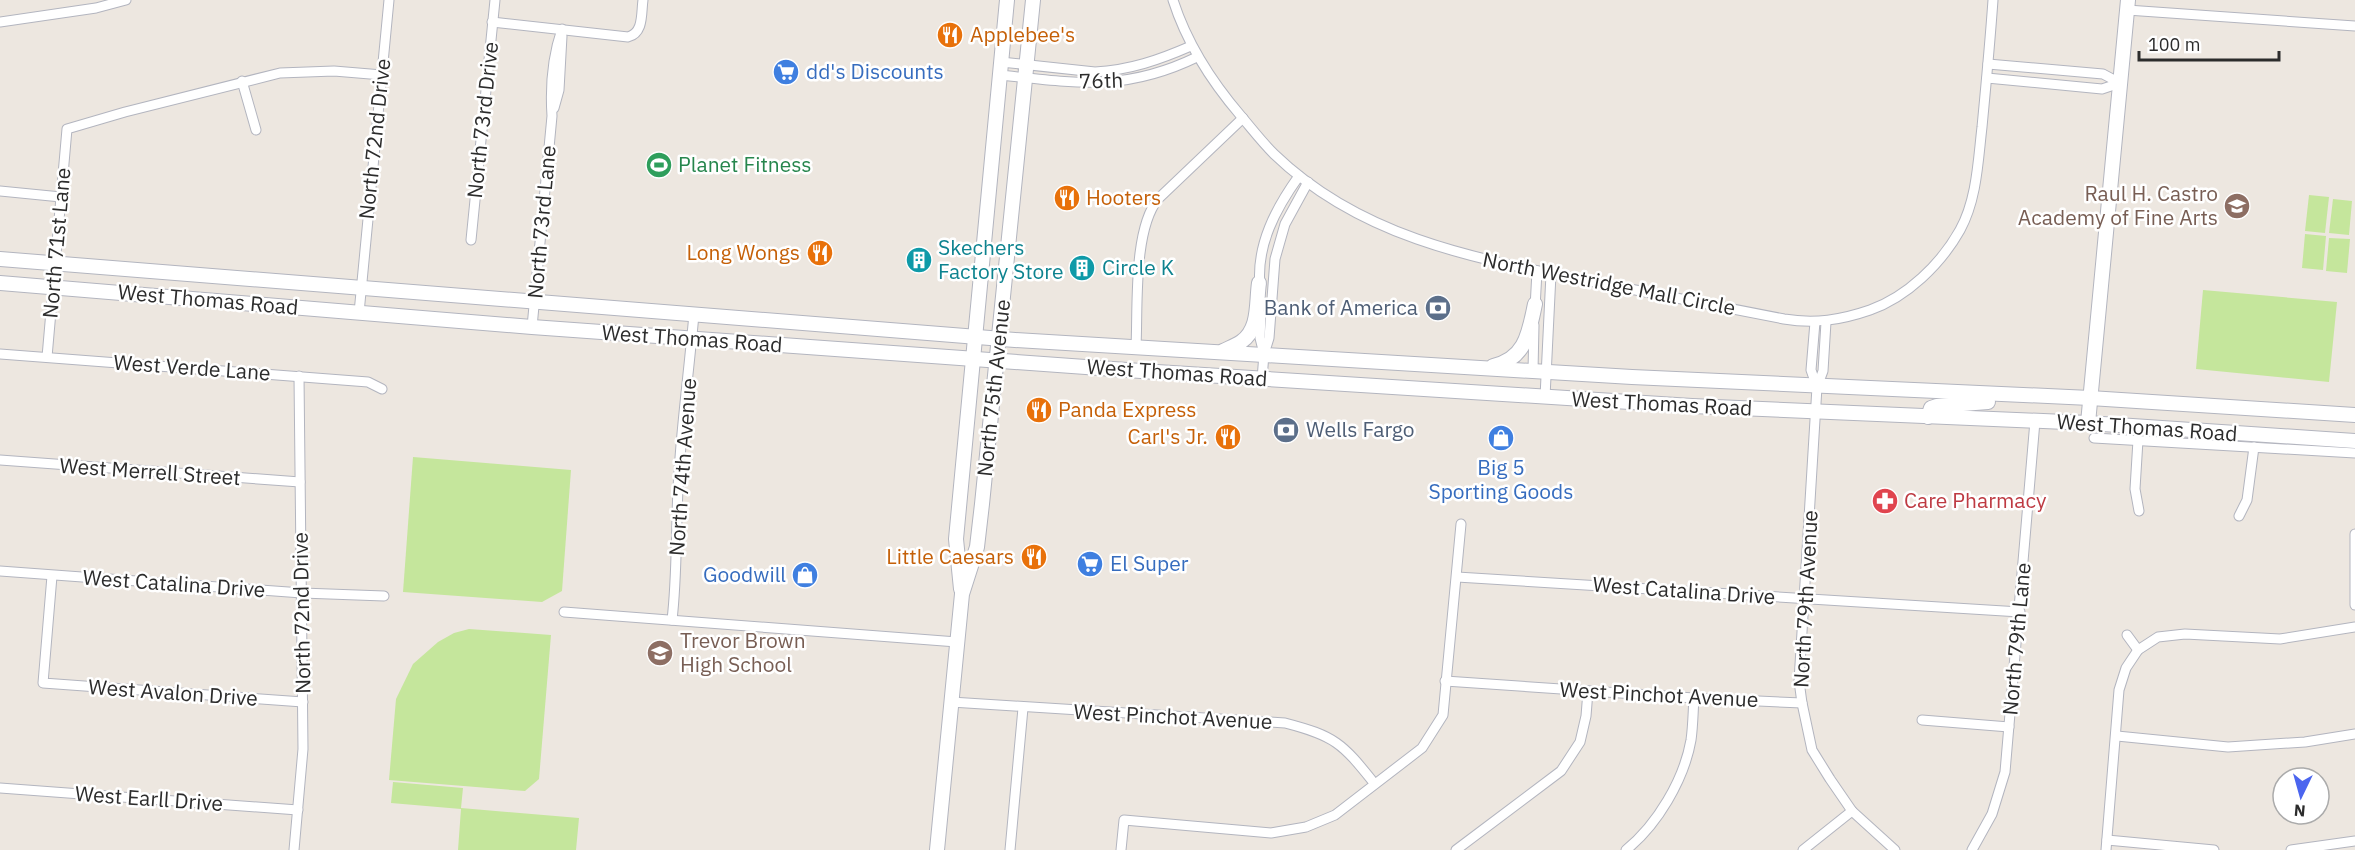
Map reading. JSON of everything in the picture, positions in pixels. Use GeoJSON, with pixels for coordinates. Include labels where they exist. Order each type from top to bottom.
{"type":"FeatureCollection","features":[{"type":"Feature","properties":{"kind":"main road","name":"North 75th Avenue"},"geometry":{"type":"LineString","coordinates":[[962,594],[956,539],[1007,0]]}},
{"type":"Feature","properties":{"kind":"main road","name":"North 75th Avenue"},"geometry":{"type":"LineString","coordinates":[[937,850],[962,594],[977,547],[1033,0]]}},
{"type":"Feature","properties":{"kind":"main road"},"geometry":{"type":"LineString","coordinates":[[2088,423],[2127,5]]}},
{"type":"Feature","properties":{"kind":"main road","name":"West Thomas Road"},"geometry":{"type":"LineString","coordinates":[[0,260],[999,339],[1817,387],[2090,398],[2355,415]]}},
{"type":"Feature","properties":{"kind":"main road","name":"West Thomas Road"},"geometry":{"type":"LineString","coordinates":[[0,283],[532,327],[1262,379],[1815,413],[2088,423],[2355,441]]}},
{"type":"Feature","properties":{"kind":"main road"},"geometry":{"type":"LineString","coordinates":[[1222,351],[1239,343],[1251,332],[1255,322],[1259,283]]}},
{"type":"Feature","properties":{"kind":"main road"},"geometry":{"type":"LineString","coordinates":[[1486,368],[1504,363],[1523,347],[1535,304]]}},
{"type":"Feature","properties":{"kind":"main road"},"geometry":{"type":"LineString","coordinates":[[1538,396],[1539,371]]}},
{"type":"Feature","properties":{"kind":"main road"},"geometry":{"type":"LineString","coordinates":[[1928,417],[1931,408],[1937,406],[1986,402],[2019,396]]}},
{"type":"Feature","properties":{"kind":"street"},"geometry":{"type":"LineString","coordinates":[[0,22],[20,21],[96,8],[126,0]]}},
{"type":"Feature","properties":{"kind":"street","name":"North 72nd Drive"},"geometry":{"type":"LineString","coordinates":[[359,313],[389,0]]}},
{"type":"Feature","properties":{"kind":"street","name":"North 73rd Drive"},"geometry":{"type":"LineString","coordinates":[[471,240],[495,0]]}},
{"type":"Feature","properties":{"kind":"street"},"geometry":{"type":"LineString","coordinates":[[492,22],[628,37],[637,33],[643,0]]}},
{"type":"Feature","properties":{"kind":"street","name":"North Westridge Mall Circle"},"geometry":{"type":"LineString","coordinates":[[1173,0],[1197,57],[1243,118],[1275,154],[1299,176],[1352,210],[1416,240],[1474,257],[1792,320],[1815,322],[1826,322],[1861,313],[1895,298],[1931,268],[1960,230],[1970,202],[1976,174],[1993,0]]}},
{"type":"Feature","properties":{"kind":"street"},"geometry":{"type":"LineString","coordinates":[[2127,5],[2355,26]]}},
{"type":"Feature","properties":{"kind":"street","name":"North 73rd Lane"},"geometry":{"type":"LineString","coordinates":[[532,327],[552,116],[559,90],[555,49],[562,29]]}},
{"type":"Feature","properties":{"kind":"street","name":"76th"},"geometry":{"type":"LineString","coordinates":[[1000,69],[1095,72],[1125,69],[1154,61],[1191,46]]}},
{"type":"Feature","properties":{"kind":"street","name":"76th"},"geometry":{"type":"LineString","coordinates":[[1026,71],[1090,83],[1121,82],[1166,72],[1197,57]]}},
{"type":"Feature","properties":{"kind":"street"},"geometry":{"type":"LineString","coordinates":[[256,130],[242,81],[280,73],[334,71],[382,75]]}},
{"type":"Feature","properties":{"kind":"street"},"geometry":{"type":"LineString","coordinates":[[1987,71],[2103,74],[2120,83]]}},
{"type":"Feature","properties":{"kind":"street"},"geometry":{"type":"LineString","coordinates":[[1987,71],[2102,89],[2120,83]]}},
{"type":"Feature","properties":{"kind":"street","name":"North 71st Lane"},"geometry":{"type":"LineString","coordinates":[[48,357],[67,129],[242,81]]}},
{"type":"Feature","properties":{"kind":"street"},"geometry":{"type":"LineString","coordinates":[[1136,347],[1140,251],[1148,214],[1158,199],[1243,118]]}},
{"type":"Feature","properties":{"kind":"street"},"geometry":{"type":"LineString","coordinates":[[1264,354],[1260,338],[1262,296],[1259,283],[1263,251],[1270,224],[1299,176]]}},
{"type":"Feature","properties":{"kind":"street"},"geometry":{"type":"LineString","coordinates":[[1262,379],[1264,354],[1269,338],[1273,276],[1278,247],[1285,224],[1308,182]]}},
{"type":"Feature","properties":{"kind":"street"},"geometry":{"type":"LineString","coordinates":[[0,191],[61,197]]}},
{"type":"Feature","properties":{"kind":"street"},"geometry":{"type":"LineString","coordinates":[[1537,271],[1535,304],[1539,371]]}},
{"type":"Feature","properties":{"kind":"street"},"geometry":{"type":"LineString","coordinates":[[1539,371],[1551,274]]}},
{"type":"Feature","properties":{"kind":"street","name":"North 74th Avenue"},"geometry":{"type":"LineString","coordinates":[[672,620],[677,573],[676,519],[694,314]]}},
{"type":"Feature","properties":{"kind":"street"},"geometry":{"type":"LineString","coordinates":[[1815,322],[1811,370],[1817,387]]}},
{"type":"Feature","properties":{"kind":"street"},"geometry":{"type":"LineString","coordinates":[[1817,387],[1823,371],[1826,322]]}},
{"type":"Feature","properties":{"kind":"street","name":"West Verde Lane"},"geometry":{"type":"LineString","coordinates":[[0,354],[368,382],[382,389]]}},
{"type":"Feature","properties":{"kind":"street","name":"North 72nd Drive"},"geometry":{"type":"LineString","coordinates":[[294,850],[303,749],[299,376]]}},
{"type":"Feature","properties":{"kind":"street","name":"North 79th Avenue"},"geometry":{"type":"LineString","coordinates":[[1817,387],[1799,681],[1802,703],[1812,750],[1852,811],[1895,850]]}},
{"type":"Feature","properties":{"kind":"street","name":"North 79th Lane"},"geometry":{"type":"LineString","coordinates":[[1972,850],[1992,814],[2006,772],[2035,421]]}},
{"type":"Feature","properties":{"kind":"street","name":"West Thomas Road"},"geometry":{"type":"LineString","coordinates":[[2094,438],[2355,453]]}},
{"type":"Feature","properties":{"kind":"street"},"geometry":{"type":"LineString","coordinates":[[2138,440],[2134,489],[2139,510]]}},
{"type":"Feature","properties":{"kind":"street"},"geometry":{"type":"LineString","coordinates":[[2239,516],[2247,500],[2254,447]]}},
{"type":"Feature","properties":{"kind":"street","name":"West Merrell Street"},"geometry":{"type":"LineString","coordinates":[[0,460],[300,482]]}},
{"type":"Feature","properties":{"kind":"street"},"geometry":{"type":"LineString","coordinates":[[1121,850],[1124,820],[1271,832],[1306,827],[1335,815],[1422,748],[1443,715],[1461,524]]}},
{"type":"Feature","properties":{"kind":"street"},"geometry":{"type":"LineString","coordinates":[[2355,534],[2355,605]]}},
{"type":"Feature","properties":{"kind":"street","name":"West Catalina Drive"},"geometry":{"type":"LineString","coordinates":[[0,571],[302,593],[384,596]]}},
{"type":"Feature","properties":{"kind":"street","name":"West Avalon Drive"},"geometry":{"type":"LineString","coordinates":[[52,576],[43,683],[303,702]]}},
{"type":"Feature","properties":{"kind":"street","name":"West Catalina Drive"},"geometry":{"type":"LineString","coordinates":[[1457,577],[2019,612]]}},
{"type":"Feature","properties":{"kind":"street"},"geometry":{"type":"LineString","coordinates":[[564,612],[957,642]]}},
{"type":"Feature","properties":{"kind":"street"},"geometry":{"type":"LineString","coordinates":[[2214,850],[2107,845],[2119,690],[2126,668],[2138,650],[2158,638],[2185,634],[2280,639],[2355,627]]}},
{"type":"Feature","properties":{"kind":"street"},"geometry":{"type":"LineString","coordinates":[[2127,635],[2138,650]]}},
{"type":"Feature","properties":{"kind":"street","name":"West Pinchot Avenue"},"geometry":{"type":"LineString","coordinates":[[1445,681],[1802,703]]}},
{"type":"Feature","properties":{"kind":"street"},"geometry":{"type":"LineString","coordinates":[[1456,850],[1561,771],[1580,742],[1586,716],[1588,691]]}},
{"type":"Feature","properties":{"kind":"street"},"geometry":{"type":"LineString","coordinates":[[1626,850],[1641,838],[1662,810],[1676,784],[1690,742],[1694,698]]}},
{"type":"Feature","properties":{"kind":"street","name":"West Pinchot Avenue"},"geometry":{"type":"LineString","coordinates":[[951,702],[1285,723],[1329,737],[1348,750],[1374,783]]}},
{"type":"Feature","properties":{"kind":"street"},"geometry":{"type":"LineString","coordinates":[[1010,850],[1023,708]]}},
{"type":"Feature","properties":{"kind":"street"},"geometry":{"type":"LineString","coordinates":[[1922,720],[2009,727]]}},
{"type":"Feature","properties":{"kind":"street"},"geometry":{"type":"LineString","coordinates":[[2117,736],[2228,747],[2306,742],[2355,734]]}},
{"type":"Feature","properties":{"kind":"street","name":"West Earll Drive"},"geometry":{"type":"LineString","coordinates":[[0,788],[298,810]]}},
{"type":"Feature","properties":{"kind":"street"},"geometry":{"type":"LineString","coordinates":[[1803,850],[1852,811]]}},
{"type":"Feature","properties":{"kind":"street"},"geometry":{"type":"LineString","coordinates":[[2291,850],[2355,842]]}},
{"type":"Feature","properties":{"kind":"green space"},"geometry":{"type":"Polygon","coordinates":[[[2309,195],[2329,197],[2325,233],[2305,231],[2309,195]]]}},
{"type":"Feature","properties":{"kind":"green space"},"geometry":{"type":"Polygon","coordinates":[[[2333,199],[2352,201],[2349,235],[2329,233],[2333,199]]]}},
{"type":"Feature","properties":{"kind":"green space"},"geometry":{"type":"Polygon","coordinates":[[[2305,234],[2326,236],[2323,270],[2302,268],[2305,234]]]}},
{"type":"Feature","properties":{"kind":"green space"},"geometry":{"type":"Polygon","coordinates":[[[2329,238],[2350,239],[2347,273],[2326,271],[2329,238]]]}},
{"type":"Feature","properties":{"kind":"green space"},"geometry":{"type":"Polygon","coordinates":[[[2203,290],[2337,302],[2329,382],[2196,369],[2203,290]]]}},
{"type":"Feature","properties":{"kind":"green space"},"geometry":{"type":"Polygon","coordinates":[[[413,457],[571,470],[562,591],[542,602],[403,592],[413,457]]]}},
{"type":"Feature","properties":{"kind":"green space"},"geometry":{"type":"Polygon","coordinates":[[[469,629],[551,635],[539,779],[525,791],[389,780],[396,699],[413,664],[438,642],[454,633],[469,629]]]}},
{"type":"Feature","properties":{"kind":"green space"},"geometry":{"type":"Polygon","coordinates":[[[393,782],[463,788],[461,808],[579,818],[576,850],[458,850],[461,809],[391,803],[393,782]]]}},
{"type":"Feature","properties":{"kind":"place","name":"Applebee's"},"geometry":{"type":"Point","coordinates":[950,35]}},
{"type":"Feature","properties":{"kind":"place","name":"dd's Discounts"},"geometry":{"type":"Point","coordinates":[786,72]}},
{"type":"Feature","properties":{"kind":"place","name":"Planet Fitness"},"geometry":{"type":"Point","coordinates":[659,165]}},
{"type":"Feature","properties":{"kind":"place","name":"Hooters"},"geometry":{"type":"Point","coordinates":[1067,198]}},
{"type":"Feature","properties":{"kind":"place","name":"Raul H. Castro Academy of Fine Arts"},"geometry":{"type":"Point","coordinates":[2237,206]}},
{"type":"Feature","properties":{"kind":"place","name":"Long Wongs"},"geometry":{"type":"Point","coordinates":[820,253]}},
{"type":"Feature","properties":{"kind":"place","name":"Skechers Factory Store"},"geometry":{"type":"Point","coordinates":[919,260]}},
{"type":"Feature","properties":{"kind":"place","name":"Circle K"},"geometry":{"type":"Point","coordinates":[1082,268]}},
{"type":"Feature","properties":{"kind":"place","name":"Bank of America"},"geometry":{"type":"Point","coordinates":[1438,308]}},
{"type":"Feature","properties":{"kind":"place","name":"Panda Express"},"geometry":{"type":"Point","coordinates":[1039,410]}},
{"type":"Feature","properties":{"kind":"place","name":"Wells Fargo"},"geometry":{"type":"Point","coordinates":[1286,430]}},
{"type":"Feature","properties":{"kind":"place","name":"Carl's Jr."},"geometry":{"type":"Point","coordinates":[1228,437]}},
{"type":"Feature","properties":{"kind":"place","name":"Big 5 Sporting Goods"},"geometry":{"type":"Point","coordinates":[1501,438]}},
{"type":"Feature","properties":{"kind":"place","name":"Care Pharmacy"},"geometry":{"type":"Point","coordinates":[1885,501]}},
{"type":"Feature","properties":{"kind":"place","name":"Little Caesars"},"geometry":{"type":"Point","coordinates":[1034,557]}},
{"type":"Feature","properties":{"kind":"place","name":"El Super"},"geometry":{"type":"Point","coordinates":[1090,564]}},
{"type":"Feature","properties":{"kind":"place","name":"Goodwill"},"geometry":{"type":"Point","coordinates":[805,575]}},
{"type":"Feature","properties":{"kind":"place","name":"Trevor Brown High School"},"geometry":{"type":"Point","coordinates":[660,653]}}]}
